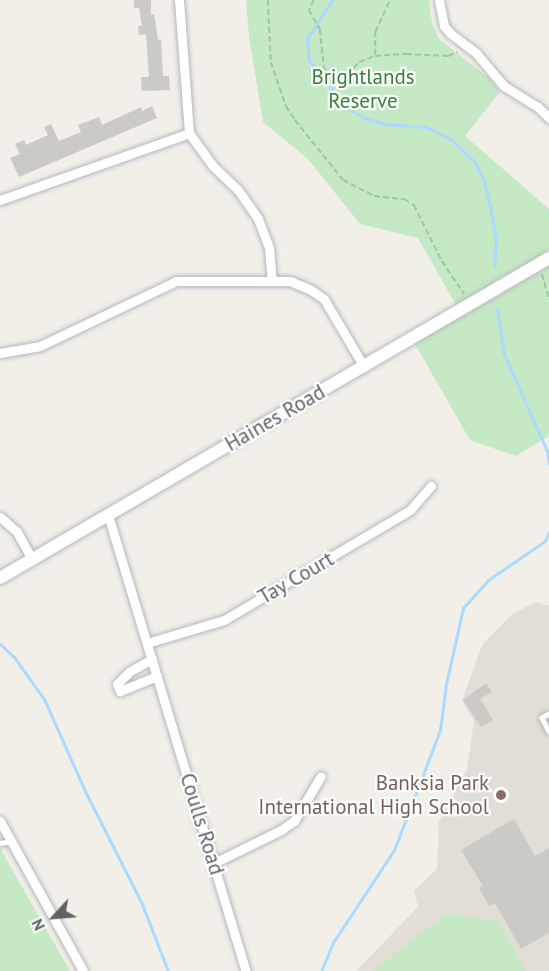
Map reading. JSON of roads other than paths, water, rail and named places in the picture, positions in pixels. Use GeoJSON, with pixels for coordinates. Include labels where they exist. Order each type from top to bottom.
{"type":"FeatureCollection","features":[{"type":"Feature","properties":{"kind":"main road","name":"Haines Road"},"geometry":{"type":"LineString","coordinates":[[0,578],[544,261]]}},
{"type":"Feature","properties":{"kind":"street"},"geometry":{"type":"LineString","coordinates":[[179,0],[189,133],[212,165],[238,190],[258,219],[269,248],[272,281]]}},
{"type":"Feature","properties":{"kind":"street"},"geometry":{"type":"LineString","coordinates":[[439,0],[444,26],[484,61],[504,86],[549,118]]}},
{"type":"Feature","properties":{"kind":"street"},"geometry":{"type":"LineString","coordinates":[[0,200],[189,133]]}},
{"type":"Feature","properties":{"kind":"street"},"geometry":{"type":"LineString","coordinates":[[0,353],[40,346],[176,281],[222,283],[272,281],[300,284],[324,299],[364,367]]}},
{"type":"Feature","properties":{"kind":"street","name":"Tay Court"},"geometry":{"type":"LineString","coordinates":[[147,643],[224,620],[410,510],[431,486]]}},
{"type":"Feature","properties":{"kind":"street","name":"Coulls Road"},"geometry":{"type":"LineString","coordinates":[[108,515],[246,971]]}},
{"type":"Feature","properties":{"kind":"street"},"geometry":{"type":"LineString","coordinates":[[0,517],[17,532],[32,559]]}},
{"type":"Feature","properties":{"kind":"street"},"geometry":{"type":"LineString","coordinates":[[152,659],[129,672],[117,684],[120,691],[157,676]]}},
{"type":"Feature","properties":{"kind":"street"},"geometry":{"type":"LineString","coordinates":[[214,863],[281,830],[294,821],[321,776]]}},
{"type":"Feature","properties":{"kind":"street"},"geometry":{"type":"LineString","coordinates":[[0,821],[83,971]]}},
{"type":"Feature","properties":{"kind":"lane"},"geometry":{"type":"LineString","coordinates":[[549,714],[542,718],[549,731]]}},
{"type":"Feature","properties":{"kind":"lane"},"geometry":{"type":"LineString","coordinates":[[0,843],[11,841]]}},
{"type":"Feature","properties":{"kind":"waterway"},"geometry":{"type":"LineString","coordinates":[[332,0],[307,39],[309,60],[347,108],[364,118],[385,124],[426,127],[449,138],[474,161],[484,181],[490,206],[496,239],[494,266]]}},
{"type":"Feature","properties":{"kind":"waterway"},"geometry":{"type":"LineString","coordinates":[[497,309],[504,354],[547,451],[549,464]]}},
{"type":"Feature","properties":{"kind":"waterway"},"geometry":{"type":"LineString","coordinates":[[321,971],[334,941],[394,850],[440,730],[446,684],[463,608],[488,580],[545,541],[549,532]]}},
{"type":"Feature","properties":{"kind":"waterway"},"geometry":{"type":"LineString","coordinates":[[0,644],[14,657],[44,699],[85,791],[142,904],[168,971]]}},
{"type":"Feature","properties":{"kind":"place","name":"Banksia Park International High School"},"geometry":{"type":"Point","coordinates":[501,795]}},
{"type":"Feature","properties":{"kind":"park label","name":"Brightlands Reserve"},"geometry":{"type":"Point","coordinates":[363,89]}}]}
